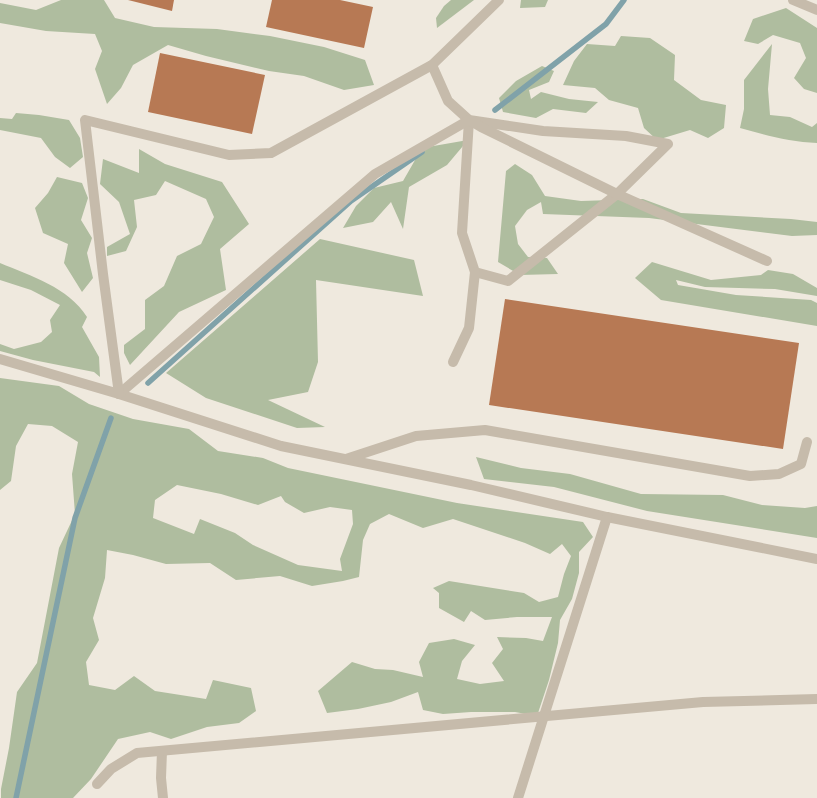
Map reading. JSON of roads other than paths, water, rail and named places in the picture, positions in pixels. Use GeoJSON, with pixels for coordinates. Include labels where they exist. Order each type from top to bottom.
{"type":"FeatureCollection","features":[{"type":"Feature","properties":{"kind":"lane"},"geometry":{"type":"LineString","coordinates":[[119,394],[85,120],[229,156],[271,153],[432,65],[499,0]]}},
{"type":"Feature","properties":{"kind":"lane"},"geometry":{"type":"LineString","coordinates":[[793,0],[817,10]]}},
{"type":"Feature","properties":{"kind":"lane"},"geometry":{"type":"LineString","coordinates":[[432,65],[448,102],[469,120],[617,194],[767,261]]}},
{"type":"Feature","properties":{"kind":"lane"},"geometry":{"type":"LineString","coordinates":[[453,362],[469,328],[475,272],[462,233],[469,120]]}},
{"type":"Feature","properties":{"kind":"lane"},"geometry":{"type":"LineString","coordinates":[[119,394],[375,174],[469,120],[543,132],[626,136],[668,144],[617,194],[508,281],[475,272]]}},
{"type":"Feature","properties":{"kind":"lane"},"geometry":{"type":"LineString","coordinates":[[0,359],[119,394],[282,446],[471,485],[607,518],[817,559]]}},
{"type":"Feature","properties":{"kind":"lane"},"geometry":{"type":"LineString","coordinates":[[346,459],[416,436],[485,430],[750,476],[778,474],[801,464],[806,442]]}},
{"type":"Feature","properties":{"kind":"lane"},"geometry":{"type":"LineString","coordinates":[[518,798],[607,518]]}},
{"type":"Feature","properties":{"kind":"lane"},"geometry":{"type":"LineString","coordinates":[[97,784],[111,769],[137,753],[703,702],[817,699]]}},
{"type":"Feature","properties":{"kind":"lane"},"geometry":{"type":"LineString","coordinates":[[162,751],[161,778],[163,798]]}},
{"type":"Feature","properties":{"kind":"waterway"},"geometry":{"type":"LineString","coordinates":[[495,110],[606,24],[624,0]]}},
{"type":"Feature","properties":{"kind":"waterway"},"geometry":{"type":"LineString","coordinates":[[148,383],[351,201],[422,152]]}},
{"type":"Feature","properties":{"kind":"waterway"},"geometry":{"type":"LineString","coordinates":[[16,798],[75,518],[111,418]]}}]}
